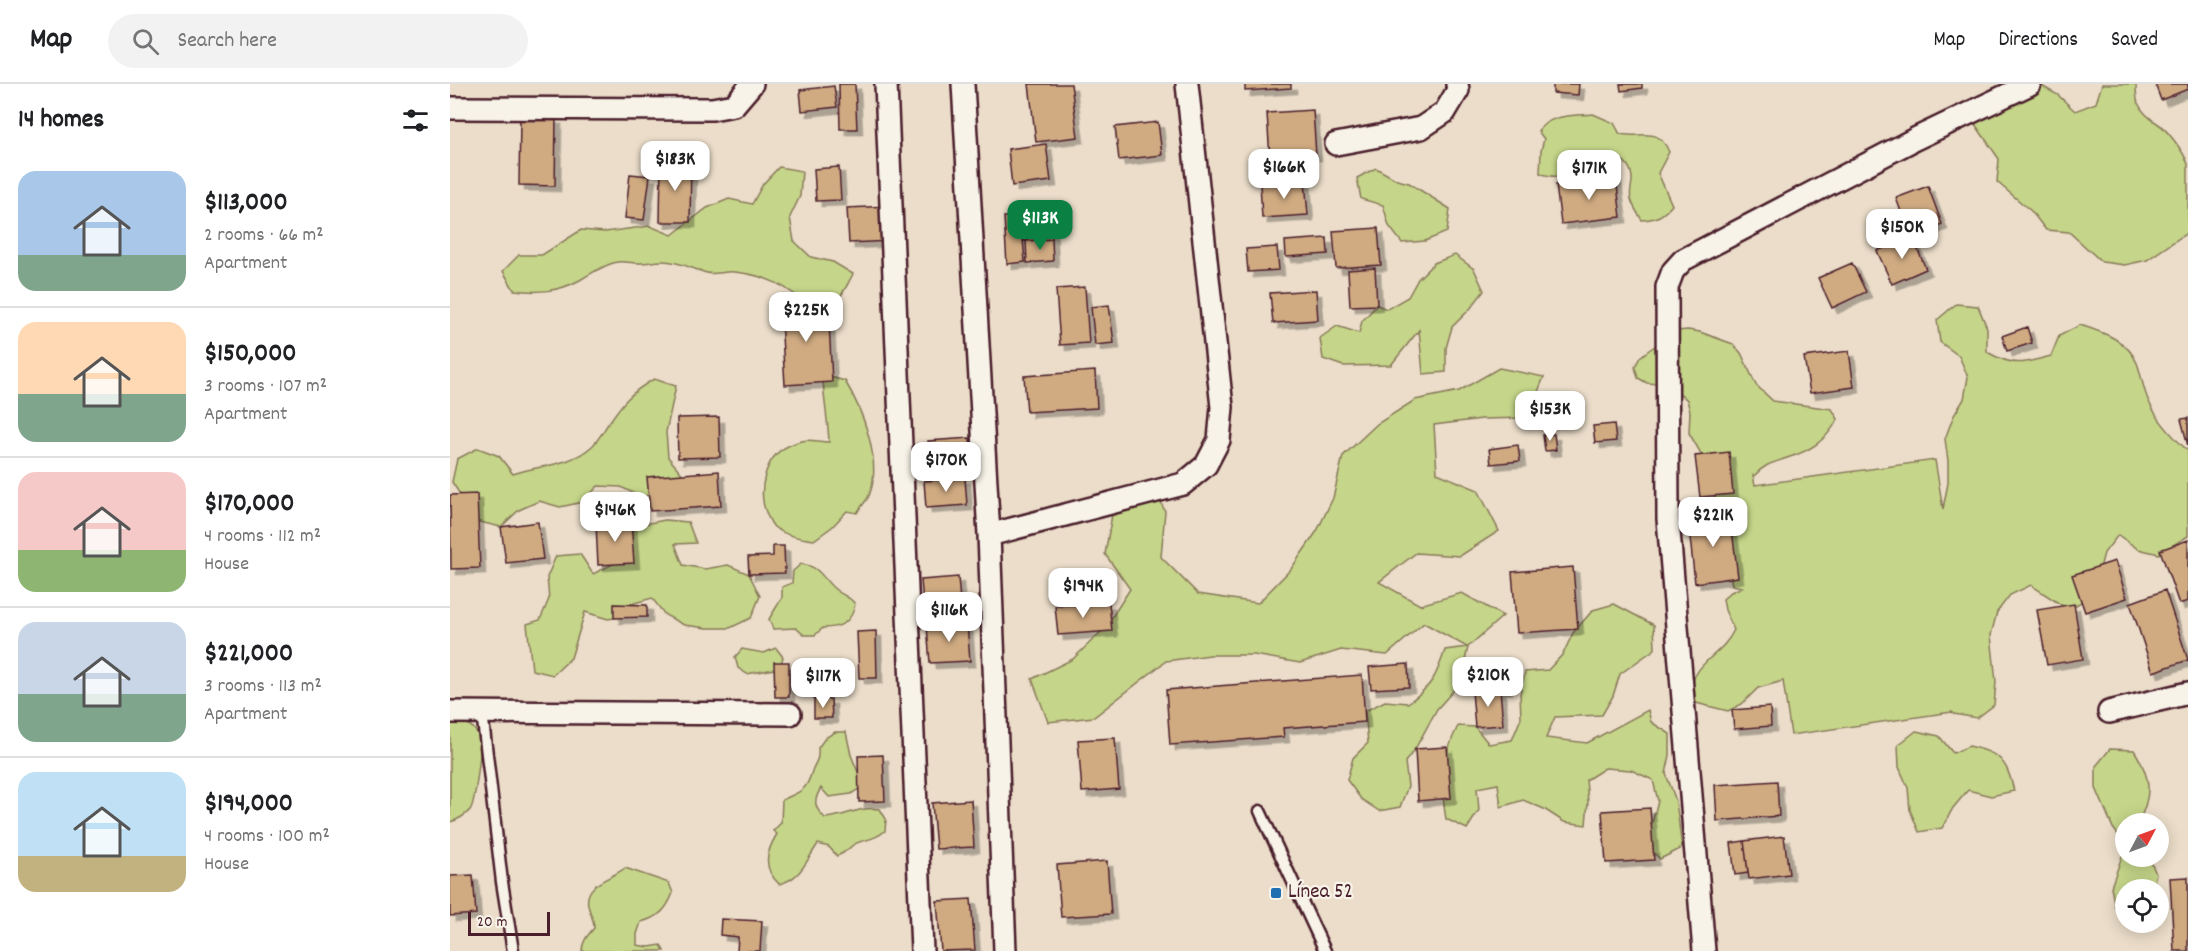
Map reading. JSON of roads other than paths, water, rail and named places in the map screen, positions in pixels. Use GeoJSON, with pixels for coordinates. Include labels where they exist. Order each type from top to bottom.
{"type":"FeatureCollection","features":[{"type":"Feature","properties":{"kind":"street"},"geometry":{"type":"LineString","coordinates":[[450,108],[712,109],[734,105],[752,84]]}},
{"type":"Feature","properties":{"kind":"street"},"geometry":{"type":"LineString","coordinates":[[886,84],[922,951]]}},
{"type":"Feature","properties":{"kind":"street"},"geometry":{"type":"LineString","coordinates":[[963,84],[989,535],[1005,951]]}},
{"type":"Feature","properties":{"kind":"street"},"geometry":{"type":"LineString","coordinates":[[989,535],[1183,484],[1206,465],[1219,440],[1222,407],[1187,84]]}},
{"type":"Feature","properties":{"kind":"street"},"geometry":{"type":"LineString","coordinates":[[1336,144],[1421,128],[1445,112],[1458,90],[1457,84]]}},
{"type":"Feature","properties":{"kind":"street"},"geometry":{"type":"LineString","coordinates":[[1704,951],[1668,519],[1667,287],[1672,271],[1683,260],[1915,139],[2030,84]]}},
{"type":"Feature","properties":{"kind":"street"},"geometry":{"type":"LineString","coordinates":[[2109,712],[2188,693]]}},
{"type":"Feature","properties":{"kind":"street"},"geometry":{"type":"LineString","coordinates":[[450,712],[790,714]]}},
{"type":"Feature","properties":{"kind":"lane"},"geometry":{"type":"LineString","coordinates":[[482,712],[502,882],[513,951]]}},
{"type":"Feature","properties":{"kind":"lane"},"geometry":{"type":"LineString","coordinates":[[1260,811],[1325,951]]}},
{"type":"Feature","properties":{"kind":"place","name":"Línea 52"},"geometry":{"type":"Point","coordinates":[1276,893]}}]}
